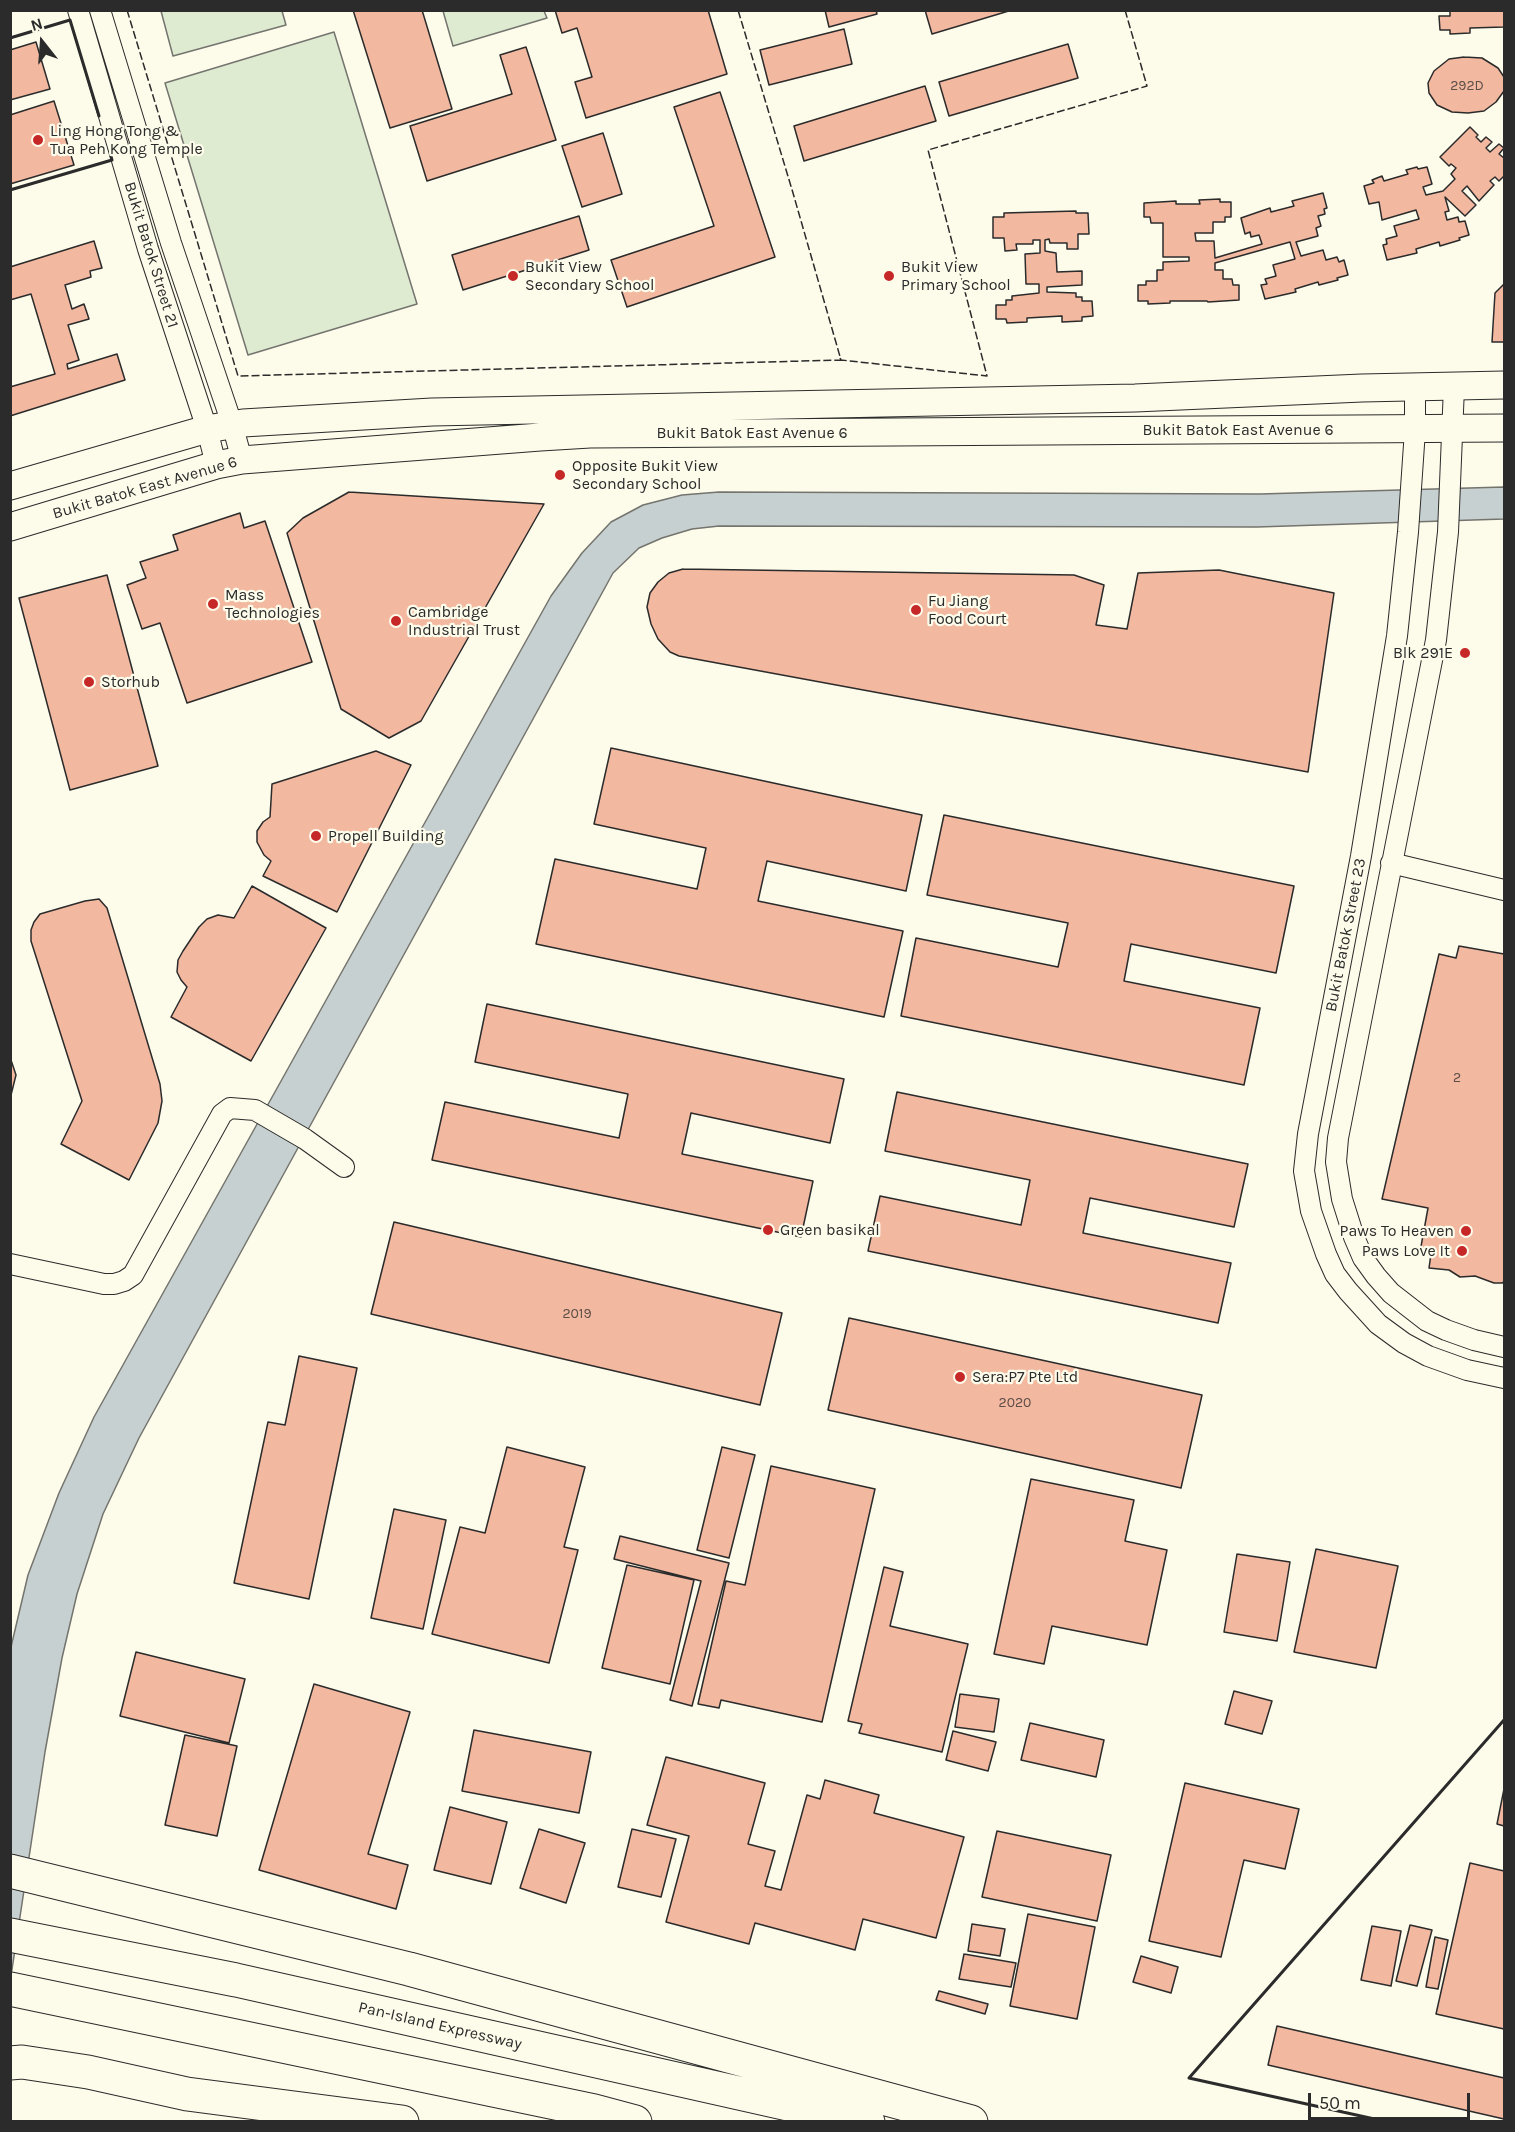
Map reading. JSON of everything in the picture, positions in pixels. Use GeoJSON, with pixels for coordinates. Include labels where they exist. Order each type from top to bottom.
{"type":"FeatureCollection","features":[{"type":"Feature","properties":{"kind":"highway"},"geometry":{"type":"LineString","coordinates":[[10,1871],[409,1969],[971,2121]]}},
{"type":"Feature","properties":{"kind":"highway","name":"Pan-Island Expressway"},"geometry":{"type":"LineString","coordinates":[[19,1937],[236,1980],[868,2121]]}},
{"type":"Feature","properties":{"kind":"highway"},"geometry":{"type":"LineString","coordinates":[[18,1990],[594,2110],[634,2121]]}},
{"type":"Feature","properties":{"kind":"highway"},"geometry":{"type":"LineString","coordinates":[[10,2063],[22,2062],[88,2072],[187,2094],[402,2121]]}},
{"type":"Feature","properties":{"kind":"main road","name":"Bukit Batok East Avenue 6"},"geometry":{"type":"LineString","coordinates":[[10,486],[219,427],[432,412],[1111,398],[1504,385]]}},
{"type":"Feature","properties":{"kind":"main road","name":"Bukit Batok East Avenue 6"},"geometry":{"type":"LineString","coordinates":[[10,528],[229,462],[590,434],[1504,428]]}},
{"type":"Feature","properties":{"kind":"street","name":"Bukit Batok Street 21"},"geometry":{"type":"LineString","coordinates":[[78,10],[148,249],[219,427]]}},
{"type":"Feature","properties":{"kind":"street","name":"Bukit Batok Street 21"},"geometry":{"type":"LineString","coordinates":[[100,10],[168,232],[229,462]]}},
{"type":"Feature","properties":{"kind":"street","name":"Bukit Batok Street 23"},"geometry":{"type":"LineString","coordinates":[[1415,387],[1412,486],[1395,647],[1362,856],[1308,1134],[1305,1180],[1316,1231],[1335,1274],[1378,1324],[1404,1343],[1428,1356],[1467,1370],[1504,1378]]}},
{"type":"Feature","properties":{"kind":"street","name":"Bukit Batok Street 23"},"geometry":{"type":"LineString","coordinates":[[1454,387],[1448,532],[1436,640],[1336,1146],[1337,1176],[1347,1219],[1363,1258],[1391,1293],[1427,1321],[1474,1340],[1504,1347]]}},
{"type":"Feature","properties":{"kind":"street"},"geometry":{"type":"LineString","coordinates":[[1391,863],[1504,890]]}},
{"type":"Feature","properties":{"kind":"street"},"geometry":{"type":"LineString","coordinates":[[10,1264],[104,1284],[124,1281],[133,1275],[222,1114],[235,1107],[261,1113],[305,1139],[344,1167]]}},
{"type":"Feature","properties":{"kind":"green space"},"geometry":{"type":"Polygon","coordinates":[[[161,11],[282,11],[286,25],[173,56],[161,11]]]}},
{"type":"Feature","properties":{"kind":"green space"},"geometry":{"type":"Polygon","coordinates":[[[443,11],[544,11],[547,18],[453,46],[443,11]]]}},
{"type":"Feature","properties":{"kind":"green space"},"geometry":{"type":"Polygon","coordinates":[[[334,32],[417,304],[248,355],[165,83],[334,32]]]}},
{"type":"Feature","properties":{"kind":"shaded area"},"geometry":{"type":"Polygon","coordinates":[[[1504,487],[1504,519],[1257,527],[719,526],[692,529],[639,548],[613,573],[139,1438],[103,1514],[77,1594],[62,1658],[45,1752],[11,1976],[11,1647],[28,1575],[59,1493],[94,1417],[551,596],[582,553],[611,522],[643,505],[682,495],[719,492],[1260,494],[1504,487]]]}},
{"type":"Feature","properties":{"kind":"building"},"geometry":{"type":"Polygon","coordinates":[[[353,10],[422,10],[452,109],[390,128],[353,10]]]}},
{"type":"Feature","properties":{"kind":"building"},"geometry":{"type":"Polygon","coordinates":[[[555,10],[708,10],[727,74],[586,118],[575,82],[592,77],[577,28],[562,33],[555,10]]]}},
{"type":"Feature","properties":{"kind":"building"},"geometry":{"type":"Polygon","coordinates":[[[825,10],[876,10],[877,14],[829,27],[825,10]]]}},
{"type":"Feature","properties":{"kind":"building"},"geometry":{"type":"Polygon","coordinates":[[[925,10],[1012,10],[932,34],[925,10]]]}},
{"type":"Feature","properties":{"kind":"building"},"geometry":{"type":"Polygon","coordinates":[[[1450,10],[1504,10],[1504,27],[1470,28],[1470,33],[1450,34],[1450,30],[1440,30],[1439,16],[1450,16],[1450,10]]]}},
{"type":"Feature","properties":{"kind":"building"},"geometry":{"type":"Polygon","coordinates":[[[844,29],[852,64],[769,85],[760,50],[844,29]]]}},
{"type":"Feature","properties":{"kind":"building"},"geometry":{"type":"Polygon","coordinates":[[[36,42],[50,89],[10,100],[10,50],[36,42]]]}},
{"type":"Feature","properties":{"kind":"building"},"geometry":{"type":"Polygon","coordinates":[[[1068,44],[1078,78],[949,116],[939,82],[1068,44]]]}},
{"type":"Feature","properties":{"kind":"building"},"geometry":{"type":"Polygon","coordinates":[[[526,47],[556,140],[427,181],[410,126],[512,94],[500,55],[526,47]]]}},
{"type":"Feature","properties":{"kind":"building"},"geometry":{"type":"Polygon","coordinates":[[[1482,58],[1498,68],[1504,77],[1504,91],[1496,102],[1484,111],[1452,112],[1437,105],[1429,93],[1428,83],[1434,71],[1449,59],[1482,58]]]}},
{"type":"Feature","properties":{"kind":"building"},"geometry":{"type":"Polygon","coordinates":[[[925,86],[936,121],[804,161],[794,126],[925,86]]]}},
{"type":"Feature","properties":{"kind":"building"},"geometry":{"type":"Polygon","coordinates":[[[720,92],[775,257],[627,307],[611,260],[714,226],[674,107],[720,92]]]}},
{"type":"Feature","properties":{"kind":"building","name":"Ling Hong Tong & Tua Peh Kong Temple"},"geometry":{"type":"Polygon","coordinates":[[[54,101],[74,165],[10,184],[10,115],[54,101]]]}},
{"type":"Feature","properties":{"kind":"building"},"geometry":{"type":"Polygon","coordinates":[[[1470,127],[1481,142],[1486,137],[1492,142],[1486,148],[1490,152],[1499,144],[1504,148],[1499,154],[1504,158],[1504,176],[1499,181],[1495,177],[1490,181],[1494,185],[1479,201],[1467,186],[1462,191],[1476,205],[1465,216],[1445,197],[1449,211],[1445,212],[1447,220],[1458,217],[1459,222],[1465,221],[1469,235],[1459,238],[1460,240],[1440,246],[1439,242],[1416,249],[1417,253],[1387,260],[1383,245],[1387,244],[1386,239],[1397,236],[1394,226],[1419,219],[1416,210],[1382,220],[1379,202],[1369,204],[1364,186],[1374,183],[1372,180],[1382,176],[1384,181],[1408,174],[1406,170],[1427,167],[1432,184],[1423,187],[1426,195],[1443,191],[1455,179],[1451,174],[1456,168],[1451,164],[1449,166],[1440,157],[1470,127]]]}},
{"type":"Feature","properties":{"kind":"building"},"geometry":{"type":"Polygon","coordinates":[[[603,133],[622,194],[582,207],[562,146],[603,133]]]}},
{"type":"Feature","properties":{"kind":"building"},"geometry":{"type":"Polygon","coordinates":[[[1323,193],[1327,208],[1324,209],[1325,214],[1318,216],[1321,226],[1316,228],[1318,236],[1296,242],[1301,256],[1323,250],[1326,260],[1337,257],[1339,262],[1344,260],[1348,275],[1337,278],[1338,280],[1319,285],[1318,282],[1295,289],[1296,292],[1265,299],[1261,285],[1267,284],[1265,279],[1276,276],[1273,265],[1295,259],[1290,242],[1215,263],[1215,270],[1223,270],[1223,279],[1232,279],[1233,285],[1239,285],[1239,300],[1170,301],[1170,303],[1148,304],[1148,301],[1138,301],[1138,285],[1146,285],[1146,281],[1157,281],[1157,270],[1163,270],[1163,262],[1189,261],[1189,257],[1163,257],[1163,223],[1151,223],[1150,217],[1144,217],[1144,203],[1176,201],[1176,204],[1200,204],[1199,200],[1220,199],[1220,202],[1231,202],[1231,217],[1225,217],[1225,222],[1213,222],[1213,233],[1195,233],[1196,241],[1214,241],[1215,258],[1262,244],[1259,235],[1251,237],[1250,232],[1245,234],[1241,218],[1270,208],[1271,212],[1294,206],[1292,201],[1323,193]]]}},
{"type":"Feature","properties":{"kind":"building"},"geometry":{"type":"Polygon","coordinates":[[[1076,211],[1076,213],[1088,213],[1089,234],[1078,234],[1078,249],[1067,249],[1067,243],[1050,243],[1049,239],[1045,240],[1045,251],[1056,253],[1057,272],[1082,271],[1082,285],[1047,287],[1047,292],[1076,293],[1076,297],[1082,297],[1082,301],[1092,301],[1093,316],[1082,317],[1082,321],[1062,322],[1062,316],[1027,318],[1027,322],[1007,323],[1006,319],[996,319],[996,305],[1006,305],[1006,300],[1012,300],[1012,296],[1039,293],[1039,284],[1026,284],[1025,254],[1040,253],[1040,240],[1033,240],[1033,244],[1016,244],[1017,250],[1005,251],[1004,238],[993,238],[993,217],[1004,217],[1004,213],[1076,211]]]}},
{"type":"Feature","properties":{"kind":"building"},"geometry":{"type":"Polygon","coordinates":[[[579,216],[589,250],[463,290],[452,255],[579,216]]]}},
{"type":"Feature","properties":{"kind":"building"},"geometry":{"type":"Polygon","coordinates":[[[94,241],[102,268],[90,271],[91,277],[65,285],[72,309],[84,304],[89,319],[68,325],[79,360],[67,364],[68,369],[117,354],[125,380],[10,416],[10,387],[55,374],[31,294],[10,300],[10,267],[94,241]]]}},
{"type":"Feature","properties":{"kind":"building"},"geometry":{"type":"Polygon","coordinates":[[[1504,284],[1504,342],[1492,342],[1495,293],[1504,284]]]}},
{"type":"Feature","properties":{"kind":"building","name":"Cambridge Industrial Trust"},"geometry":{"type":"Polygon","coordinates":[[[349,492],[544,504],[421,721],[389,738],[341,709],[287,533],[303,518],[349,492]]]}},
{"type":"Feature","properties":{"kind":"building","name":"Mass Technologies"},"geometry":{"type":"Polygon","coordinates":[[[240,513],[244,528],[265,521],[312,662],[187,703],[160,623],[142,629],[127,585],[146,578],[140,562],[178,550],[173,535],[240,513]]]}},
{"type":"Feature","properties":{"kind":"building"},"geometry":{"type":"Polygon","coordinates":[[[683,569],[1074,575],[1104,585],[1096,625],[1127,629],[1138,573],[1219,570],[1334,593],[1308,772],[679,656],[670,652],[658,639],[647,607],[650,593],[658,582],[669,573],[683,569]]]}},
{"type":"Feature","properties":{"kind":"building","name":"Storhub"},"geometry":{"type":"Polygon","coordinates":[[[107,575],[158,766],[70,790],[19,598],[107,575]]]}},
{"type":"Feature","properties":{"kind":"building"},"geometry":{"type":"Polygon","coordinates":[[[611,748],[922,815],[906,891],[767,861],[758,901],[903,931],[884,1017],[536,944],[555,859],[697,889],[706,848],[594,824],[611,748]]]}},
{"type":"Feature","properties":{"kind":"building","name":"Propell Building"},"geometry":{"type":"Polygon","coordinates":[[[376,751],[411,765],[337,912],[263,876],[271,861],[264,855],[257,842],[257,831],[270,817],[272,784],[376,751]]]}},
{"type":"Feature","properties":{"kind":"building"},"geometry":{"type":"Polygon","coordinates":[[[944,815],[1294,886],[1276,973],[1131,944],[1124,981],[1260,1008],[1244,1085],[901,1016],[916,938],[1058,967],[1068,923],[927,895],[944,815]]]}},
{"type":"Feature","properties":{"kind":"building"},"geometry":{"type":"Polygon","coordinates":[[[252,886],[326,928],[251,1061],[171,1017],[187,987],[177,972],[178,960],[183,951],[207,919],[218,915],[234,918],[252,886]]]}},
{"type":"Feature","properties":{"kind":"building"},"geometry":{"type":"Polygon","coordinates":[[[99,899],[107,908],[160,1084],[162,1101],[158,1123],[129,1180],[61,1144],[82,1101],[31,941],[31,930],[40,914],[99,899]]]}},
{"type":"Feature","properties":{"kind":"building"},"geometry":{"type":"Polygon","coordinates":[[[1459,946],[1504,954],[1504,1282],[1502,1283],[1494,1283],[1475,1276],[1460,1277],[1449,1270],[1429,1268],[1431,1254],[1420,1252],[1428,1208],[1382,1199],[1439,954],[1456,958],[1459,946]]]}},
{"type":"Feature","properties":{"kind":"building"},"geometry":{"type":"Polygon","coordinates":[[[487,1004],[844,1079],[830,1143],[691,1113],[682,1154],[813,1181],[801,1237],[432,1160],[445,1102],[619,1138],[628,1094],[475,1062],[487,1004]]]}},
{"type":"Feature","properties":{"kind":"building"},"geometry":{"type":"Polygon","coordinates":[[[10,1057],[16,1075],[10,1099],[10,1057]]]}},
{"type":"Feature","properties":{"kind":"building"},"geometry":{"type":"Polygon","coordinates":[[[897,1092],[1248,1164],[1234,1227],[1090,1198],[1083,1233],[1231,1263],[1218,1323],[868,1251],[880,1196],[1021,1225],[1030,1180],[885,1151],[897,1092]]]}},
{"type":"Feature","properties":{"kind":"building"},"geometry":{"type":"Polygon","coordinates":[[[394,1222],[782,1313],[760,1405],[371,1314],[394,1222]]]}},
{"type":"Feature","properties":{"kind":"building"},"geometry":{"type":"Polygon","coordinates":[[[849,1318],[1202,1395],[1181,1488],[828,1410],[849,1318]]]}},
{"type":"Feature","properties":{"kind":"building"},"geometry":{"type":"Polygon","coordinates":[[[299,1356],[357,1368],[309,1599],[234,1583],[268,1422],[285,1425],[299,1356]]]}},
{"type":"Feature","properties":{"kind":"building"},"geometry":{"type":"Polygon","coordinates":[[[507,1447],[585,1467],[564,1547],[578,1550],[549,1663],[432,1634],[460,1527],[485,1533],[507,1447]]]}},
{"type":"Feature","properties":{"kind":"building"},"geometry":{"type":"Polygon","coordinates":[[[722,1447],[755,1455],[729,1558],[697,1550],[722,1447]]]}},
{"type":"Feature","properties":{"kind":"building"},"geometry":{"type":"Polygon","coordinates":[[[771,1466],[875,1489],[822,1722],[721,1700],[719,1708],[698,1704],[726,1581],[745,1585],[771,1466]]]}},
{"type":"Feature","properties":{"kind":"building"},"geometry":{"type":"Polygon","coordinates":[[[1031,1479],[1134,1500],[1125,1541],[1167,1550],[1147,1645],[1052,1626],[1044,1664],[994,1654],[1031,1479]]]}},
{"type":"Feature","properties":{"kind":"building"},"geometry":{"type":"Polygon","coordinates":[[[394,1509],[446,1520],[423,1629],[371,1618],[394,1509]]]}},
{"type":"Feature","properties":{"kind":"building"},"geometry":{"type":"Polygon","coordinates":[[[620,1536],[729,1563],[692,1706],[670,1700],[701,1581],[614,1559],[620,1536]]]}},
{"type":"Feature","properties":{"kind":"building"},"geometry":{"type":"Polygon","coordinates":[[[1316,1549],[1398,1566],[1376,1668],[1294,1652],[1316,1549]]]}},
{"type":"Feature","properties":{"kind":"building"},"geometry":{"type":"Polygon","coordinates":[[[1237,1554],[1290,1562],[1277,1641],[1224,1632],[1237,1554]]]}},
{"type":"Feature","properties":{"kind":"building"},"geometry":{"type":"Polygon","coordinates":[[[627,1565],[694,1580],[670,1684],[602,1668],[627,1565]]]}},
{"type":"Feature","properties":{"kind":"building"},"geometry":{"type":"Polygon","coordinates":[[[884,1567],[903,1572],[890,1626],[968,1644],[942,1752],[859,1733],[862,1724],[848,1721],[884,1567]]]}},
{"type":"Feature","properties":{"kind":"building"},"geometry":{"type":"Polygon","coordinates":[[[136,1652],[245,1679],[229,1743],[120,1716],[136,1652]]]}},
{"type":"Feature","properties":{"kind":"building"},"geometry":{"type":"Polygon","coordinates":[[[314,1684],[410,1712],[368,1854],[408,1865],[396,1909],[259,1870],[314,1684]]]}},
{"type":"Feature","properties":{"kind":"building"},"geometry":{"type":"Polygon","coordinates":[[[1234,1691],[1272,1701],[1262,1734],[1225,1724],[1234,1691]]]}},
{"type":"Feature","properties":{"kind":"building"},"geometry":{"type":"Polygon","coordinates":[[[960,1694],[999,1699],[994,1732],[955,1727],[960,1694]]]}},
{"type":"Feature","properties":{"kind":"building"},"geometry":{"type":"Polygon","coordinates":[[[1030,1723],[1104,1740],[1096,1777],[1021,1760],[1030,1723]]]}},
{"type":"Feature","properties":{"kind":"building"},"geometry":{"type":"Polygon","coordinates":[[[474,1730],[591,1752],[579,1813],[462,1791],[474,1730]]]}},
{"type":"Feature","properties":{"kind":"building"},"geometry":{"type":"Polygon","coordinates":[[[953,1731],[996,1742],[988,1771],[946,1760],[953,1731]]]}},
{"type":"Feature","properties":{"kind":"building"},"geometry":{"type":"Polygon","coordinates":[[[185,1735],[237,1746],[217,1836],[165,1825],[185,1735]]]}},
{"type":"Feature","properties":{"kind":"building"},"geometry":{"type":"Polygon","coordinates":[[[666,1757],[765,1783],[748,1844],[775,1851],[765,1886],[781,1890],[807,1795],[820,1799],[825,1780],[879,1795],[874,1813],[964,1837],[936,1938],[863,1919],[855,1950],[755,1923],[749,1944],[666,1922],[689,1836],[647,1825],[666,1757]]]}},
{"type":"Feature","properties":{"kind":"building"},"geometry":{"type":"Polygon","coordinates":[[[1185,1783],[1299,1809],[1285,1869],[1244,1860],[1221,1957],[1149,1941],[1185,1783]]]}},
{"type":"Feature","properties":{"kind":"building"},"geometry":{"type":"Polygon","coordinates":[[[1504,1789],[1504,1826],[1497,1824],[1504,1789]]]}},
{"type":"Feature","properties":{"kind":"building"},"geometry":{"type":"Polygon","coordinates":[[[450,1807],[507,1822],[491,1884],[434,1870],[450,1807]]]}},
{"type":"Feature","properties":{"kind":"building"},"geometry":{"type":"Polygon","coordinates":[[[539,1829],[585,1843],[566,1903],[520,1888],[539,1829]]]}},
{"type":"Feature","properties":{"kind":"building"},"geometry":{"type":"Polygon","coordinates":[[[632,1829],[676,1839],[661,1897],[618,1887],[632,1829]]]}},
{"type":"Feature","properties":{"kind":"building"},"geometry":{"type":"Polygon","coordinates":[[[997,1831],[1111,1855],[1097,1921],[982,1897],[997,1831]]]}},
{"type":"Feature","properties":{"kind":"building"},"geometry":{"type":"Polygon","coordinates":[[[1470,1863],[1504,1871],[1504,2029],[1436,2014],[1470,1863]]]}},
{"type":"Feature","properties":{"kind":"building"},"geometry":{"type":"Polygon","coordinates":[[[1028,1914],[1095,1927],[1077,2019],[1010,2006],[1028,1914]]]}},
{"type":"Feature","properties":{"kind":"building"},"geometry":{"type":"Polygon","coordinates":[[[972,1924],[1005,1929],[1000,1956],[968,1951],[972,1924]]]}},
{"type":"Feature","properties":{"kind":"building"},"geometry":{"type":"Polygon","coordinates":[[[1410,1925],[1432,1930],[1417,1986],[1396,1981],[1410,1925]]]}},
{"type":"Feature","properties":{"kind":"building"},"geometry":{"type":"Polygon","coordinates":[[[1372,1926],[1401,1931],[1391,1986],[1361,1980],[1372,1926]]]}},
{"type":"Feature","properties":{"kind":"building"},"geometry":{"type":"Polygon","coordinates":[[[1435,1937],[1448,1940],[1438,1989],[1426,1987],[1435,1937]]]}},
{"type":"Feature","properties":{"kind":"building"},"geometry":{"type":"Polygon","coordinates":[[[964,1954],[1016,1963],[1011,1987],[959,1979],[964,1954]]]}},
{"type":"Feature","properties":{"kind":"building"},"geometry":{"type":"Polygon","coordinates":[[[1141,1956],[1178,1967],[1171,1993],[1133,1982],[1141,1956]]]}},
{"type":"Feature","properties":{"kind":"building"},"geometry":{"type":"Polygon","coordinates":[[[939,1991],[988,2004],[985,2014],[936,2000],[939,1991]]]}},
{"type":"Feature","properties":{"kind":"building"},"geometry":{"type":"Polygon","coordinates":[[[1277,2026],[1504,2078],[1504,2119],[1268,2065],[1277,2026]]]}},
{"type":"Feature","properties":{"kind":"fence"},"geometry":{"type":"LineString","coordinates":[[127,10],[238,376],[841,360],[738,10]]}},
{"type":"Feature","properties":{"kind":"fence"},"geometry":{"type":"LineString","coordinates":[[840,358],[841,360],[987,376],[928,150],[1147,86],[1125,10]]}},
{"type":"Feature","properties":{"kind":"wall"},"geometry":{"type":"LineString","coordinates":[[10,38],[70,20],[99,116]]}},
{"type":"Feature","properties":{"kind":"wall"},"geometry":{"type":"LineString","coordinates":[[10,190],[112,160],[111,156]]}},
{"type":"Feature","properties":{"kind":"wall"},"geometry":{"type":"LineString","coordinates":[[1388,2122],[1189,2078],[1504,1720]]}},
{"type":"Feature","properties":{"kind":"place","name":"Ling Hong Tong & Tua Peh Kong Temple"},"geometry":{"type":"Point","coordinates":[38,140]}},
{"type":"Feature","properties":{"kind":"place","name":"Bukit View Secondary School"},"geometry":{"type":"Point","coordinates":[513,276]}},
{"type":"Feature","properties":{"kind":"place","name":"Bukit View Primary School"},"geometry":{"type":"Point","coordinates":[889,276]}},
{"type":"Feature","properties":{"kind":"place","name":"Opposite Bukit View Secondary School"},"geometry":{"type":"Point","coordinates":[560,475]}},
{"type":"Feature","properties":{"kind":"place","name":"Mass Technologies"},"geometry":{"type":"Point","coordinates":[213,604]}},
{"type":"Feature","properties":{"kind":"place","name":"Fu Jiang Food Court"},"geometry":{"type":"Point","coordinates":[916,610]}},
{"type":"Feature","properties":{"kind":"place","name":"Cambridge Industrial Trust"},"geometry":{"type":"Point","coordinates":[396,621]}},
{"type":"Feature","properties":{"kind":"place","name":"Blk 291E"},"geometry":{"type":"Point","coordinates":[1465,653]}},
{"type":"Feature","properties":{"kind":"place","name":"Storhub"},"geometry":{"type":"Point","coordinates":[89,682]}},
{"type":"Feature","properties":{"kind":"place","name":"Propell Building"},"geometry":{"type":"Point","coordinates":[316,836]}},
{"type":"Feature","properties":{"kind":"place","name":"Green basikal"},"geometry":{"type":"Point","coordinates":[768,1230]}},
{"type":"Feature","properties":{"kind":"place","name":"Paws To Heaven"},"geometry":{"type":"Point","coordinates":[1466,1231]}},
{"type":"Feature","properties":{"kind":"place","name":"Paws Love It"},"geometry":{"type":"Point","coordinates":[1462,1251]}},
{"type":"Feature","properties":{"kind":"place","name":"Sera:P7 Pte Ltd"},"geometry":{"type":"Point","coordinates":[960,1377]}}]}
